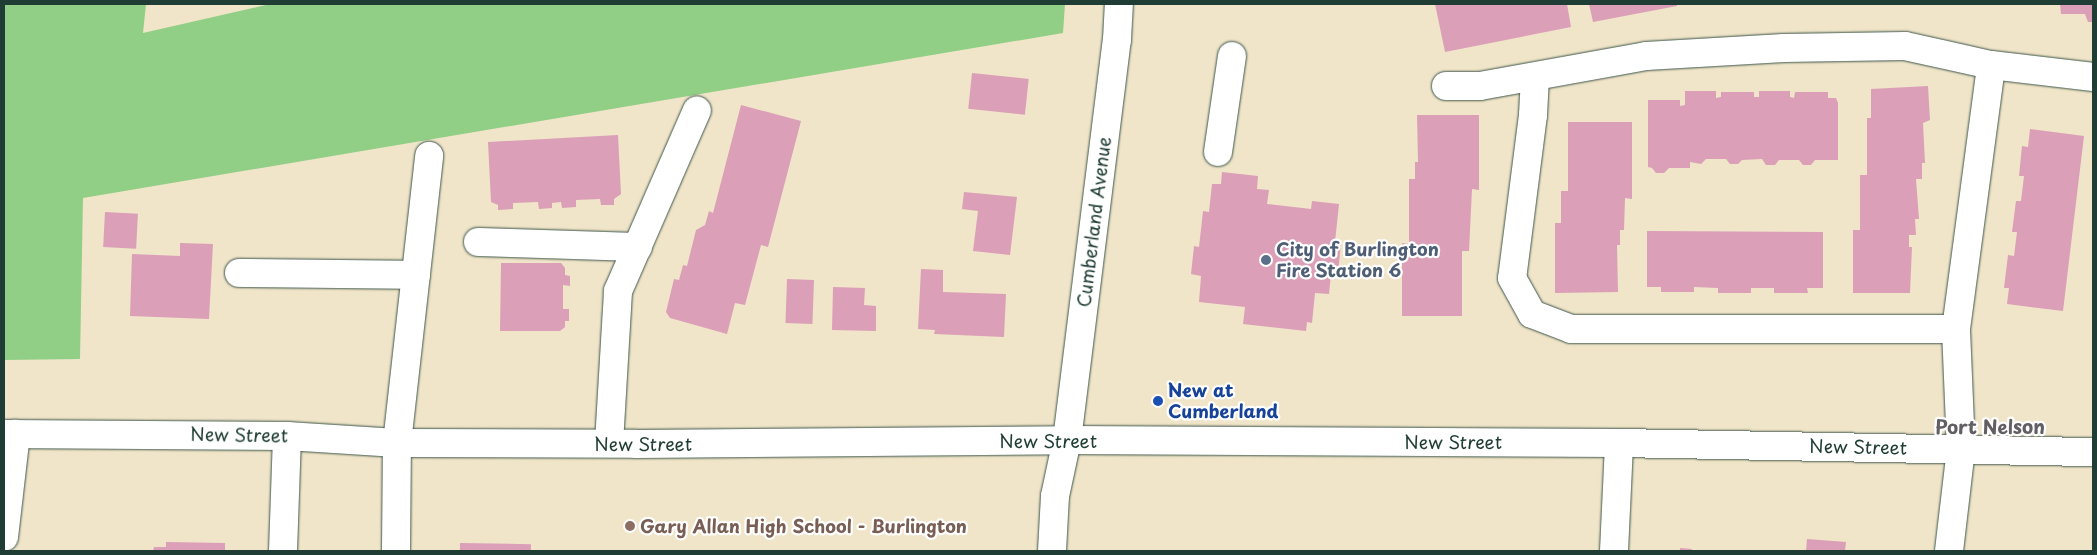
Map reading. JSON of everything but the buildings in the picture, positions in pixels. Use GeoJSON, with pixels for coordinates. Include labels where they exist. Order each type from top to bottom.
{"type":"FeatureCollection","features":[{"type":"Feature","properties":{"kind":"main road","name":"Cumberland Avenue"},"geometry":{"type":"LineString","coordinates":[[1052,551],[1055,496],[1067,440],[1107,124],[1119,4]]}},
{"type":"Feature","properties":{"kind":"main road"},"geometry":{"type":"LineString","coordinates":[[1446,86],[1480,86],[1646,56],[1784,48],[1905,46],[1991,65],[2093,77]]}},
{"type":"Feature","properties":{"kind":"main road"},"geometry":{"type":"LineString","coordinates":[[1218,152],[1232,56]]}},
{"type":"Feature","properties":{"kind":"main road"},"geometry":{"type":"LineString","coordinates":[[1948,551],[1961,449],[1956,329],[1991,65]]}},
{"type":"Feature","properties":{"kind":"main road"},"geometry":{"type":"LineString","coordinates":[[1535,77],[1533,115],[1512,278],[1532,314],[1571,329],[1956,329]]}},
{"type":"Feature","properties":{"kind":"main road"},"geometry":{"type":"LineString","coordinates":[[609,443],[618,291],[698,110]]}},
{"type":"Feature","properties":{"kind":"main road"},"geometry":{"type":"LineString","coordinates":[[396,551],[397,442],[429,156]]}},
{"type":"Feature","properties":{"kind":"main road"},"geometry":{"type":"LineString","coordinates":[[478,242],[638,247]]}},
{"type":"Feature","properties":{"kind":"main road"},"geometry":{"type":"LineString","coordinates":[[239,273],[416,275]]}},
{"type":"Feature","properties":{"kind":"main road","name":"New Street"},"geometry":{"type":"LineString","coordinates":[[10,434],[287,436],[397,442],[609,443],[1067,440],[1619,443],[2093,452]]}},
{"type":"Feature","properties":{"kind":"main road"},"geometry":{"type":"LineString","coordinates":[[4,537],[10,434]]}},
{"type":"Feature","properties":{"kind":"main road"},"geometry":{"type":"LineString","coordinates":[[283,551],[287,436]]}},
{"type":"Feature","properties":{"kind":"main road"},"geometry":{"type":"LineString","coordinates":[[1614,551],[1619,443]]}},
{"type":"Feature","properties":{"kind":"green space"},"geometry":{"type":"Polygon","coordinates":[[[4,4],[146,4],[143,33],[270,4],[1065,4],[1063,33],[83,198],[80,359],[4,360],[4,4]]]}},
{"type":"Feature","properties":{"kind":"place","name":"City of Burlington Fire Station 6"},"geometry":{"type":"Point","coordinates":[1266,260]}},
{"type":"Feature","properties":{"kind":"place","name":"New at Cumberland"},"geometry":{"type":"Point","coordinates":[1158,401]}},
{"type":"Feature","properties":{"kind":"place","name":"Gary Allan High School - Burlington"},"geometry":{"type":"Point","coordinates":[630,526]}},
{"type":"Feature","properties":{"kind":"district","name":"Port Nelson"},"geometry":{"type":"Point","coordinates":[1990,427]}}]}
